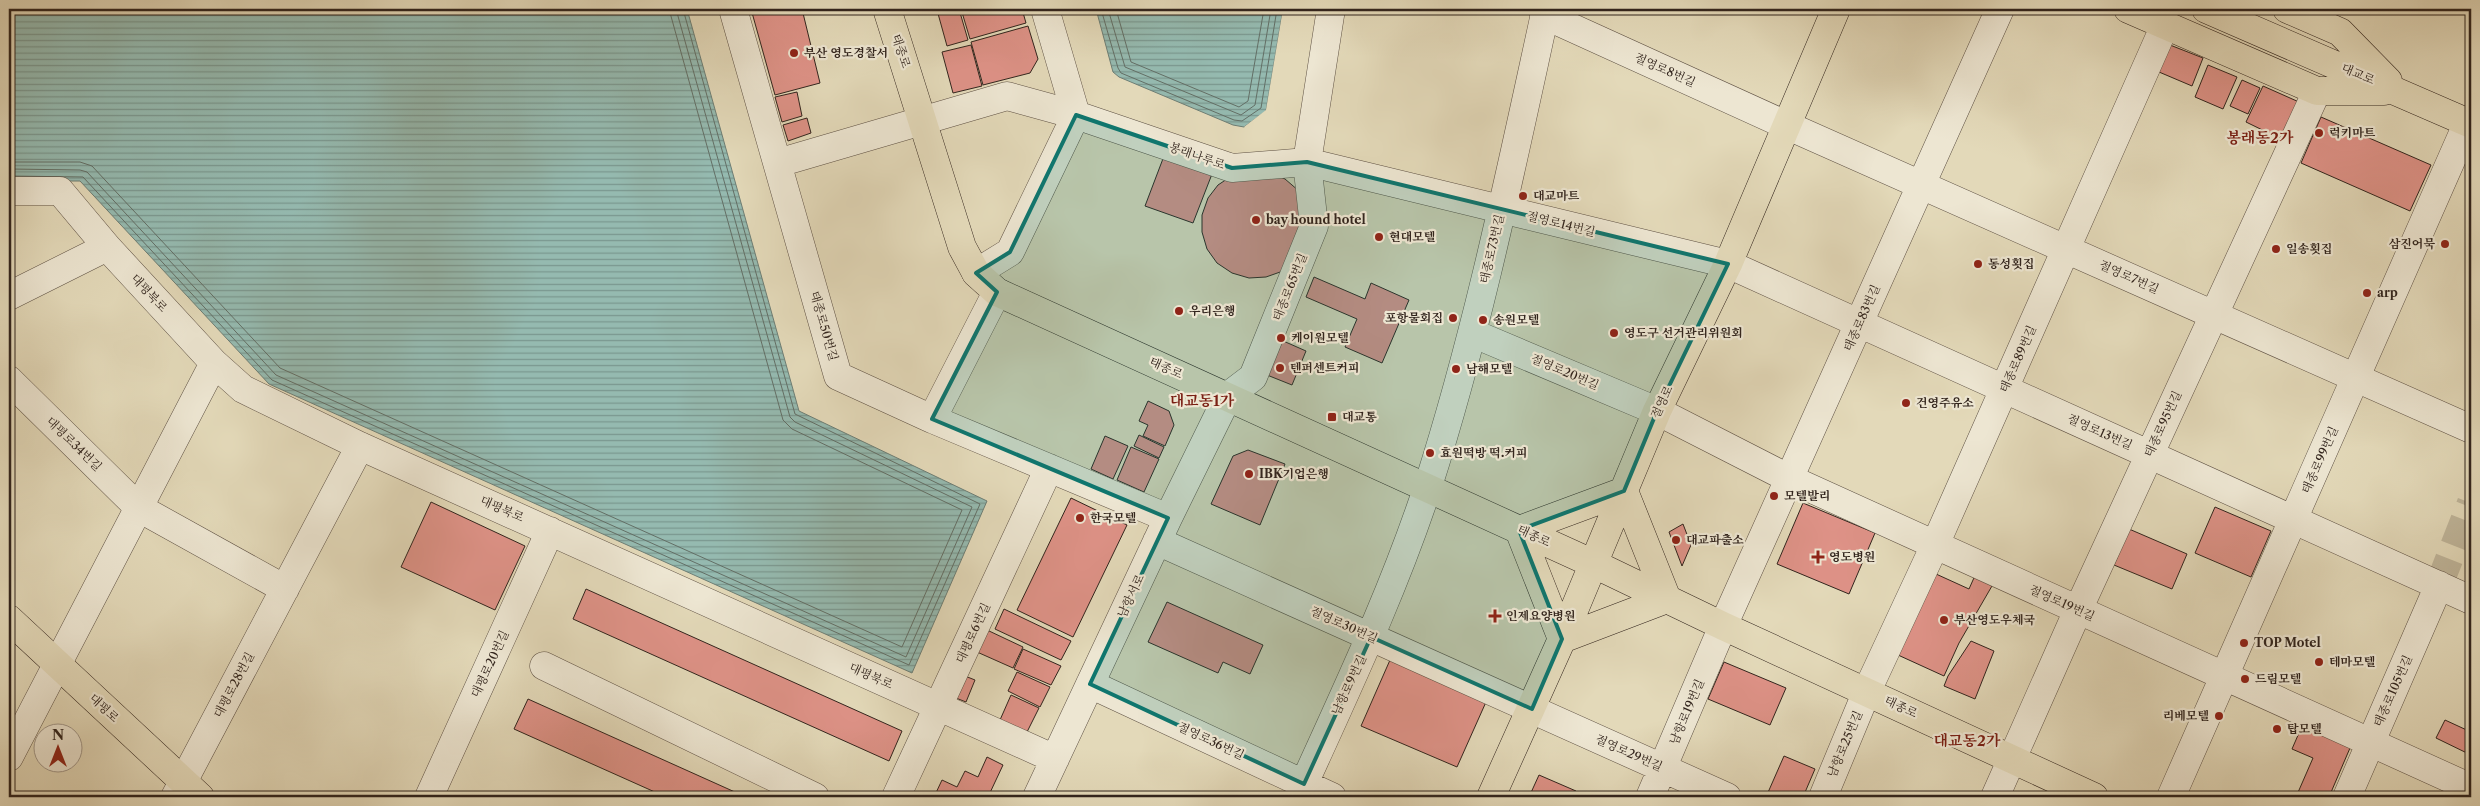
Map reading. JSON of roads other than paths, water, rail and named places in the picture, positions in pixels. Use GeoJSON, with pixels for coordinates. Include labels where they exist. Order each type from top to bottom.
{"type":"FeatureCollection","features":[{"type":"Feature","properties":{"kind":"main road","name":"태종로"},"geometry":{"type":"LineString","coordinates":[[888,9],[962,247],[976,273],[997,292],[1427,487],[2094,797]]}},
{"type":"Feature","properties":{"kind":"main road","name":"절영로"},"geometry":{"type":"LineString","coordinates":[[1491,797],[1532,709],[1657,410],[1728,264],[1836,9]]}},
{"type":"Feature","properties":{"kind":"main road"},"geometry":{"type":"LineString","coordinates":[[2128,9],[2317,91],[2398,91]]}},
{"type":"Feature","properties":{"kind":"main road","name":"대교로"},"geometry":{"type":"LineString","coordinates":[[2206,9],[2470,123]]}},
{"type":"Feature","properties":{"kind":"main road"},"geometry":{"type":"LineString","coordinates":[[2287,9],[2340,32],[2398,91]]}},
{"type":"Feature","properties":{"kind":"main road"},"geometry":{"type":"LineString","coordinates":[[1624,491],[1668,599],[1562,639],[1519,530],[1624,491]]}},
{"type":"Feature","properties":{"kind":"main road","name":"대평로"},"geometry":{"type":"LineString","coordinates":[[9,618],[186,792]]}},
{"type":"Feature","properties":{"kind":"street","name":"태종로50번길"},"geometry":{"type":"LineString","coordinates":[[733,9],[838,376],[932,419],[1050,468],[1162,530]]}},
{"type":"Feature","properties":{"kind":"street"},"geometry":{"type":"LineString","coordinates":[[976,273],[1010,252],[1076,115],[1045,9]]}},
{"type":"Feature","properties":{"kind":"street"},"geometry":{"type":"LineString","coordinates":[[1307,162],[1330,9]]}},
{"type":"Feature","properties":{"kind":"street","name":"태종로83번길"},"geometry":{"type":"LineString","coordinates":[[1723,626],[2000,9]]}},
{"type":"Feature","properties":{"kind":"street","name":"절영로8번길"},"geometry":{"type":"LineString","coordinates":[[1545,12],[1786,125]]}},
{"type":"Feature","properties":{"kind":"street","name":"태종로73번길"},"geometry":{"type":"LineString","coordinates":[[1427,487],[1472,333],[1502,210],[1545,12]]}},
{"type":"Feature","properties":{"kind":"street","name":"태종로89번길"},"geometry":{"type":"LineString","coordinates":[[1867,691],[1935,545],[2166,25]]}},
{"type":"Feature","properties":{"kind":"street","name":"태종로95번길"},"geometry":{"type":"LineString","coordinates":[[1995,797],[2149,454],[2317,91]]}},
{"type":"Feature","properties":{"kind":"street"},"geometry":{"type":"LineString","coordinates":[[778,163],[1007,96],[1076,115]]}},
{"type":"Feature","properties":{"kind":"street","name":"봉래나루로"},"geometry":{"type":"LineString","coordinates":[[1076,115],[1232,168],[1307,162]]}},
{"type":"Feature","properties":{"kind":"street","name":"태종로99번길"},"geometry":{"type":"LineString","coordinates":[[2171,797],[2470,123]]}},
{"type":"Feature","properties":{"kind":"street","name":"절영로7번길"},"geometry":{"type":"LineString","coordinates":[[1786,125],[2471,429]]}},
{"type":"Feature","properties":{"kind":"street","name":"절영로14번길"},"geometry":{"type":"LineString","coordinates":[[1307,162],[1728,264]]}},
{"type":"Feature","properties":{"kind":"street","name":"태종로65번길"},"geometry":{"type":"LineString","coordinates":[[1228,396],[1254,378],[1314,226],[1307,162]]}},
{"type":"Feature","properties":{"kind":"street","name":"대평북로"},"geometry":{"type":"LineString","coordinates":[[9,191],[60,191],[106,247],[214,362],[243,389],[360,446],[1054,759]]}},
{"type":"Feature","properties":{"kind":"street"},"geometry":{"type":"LineString","coordinates":[[9,296],[106,247]]}},
{"type":"Feature","properties":{"kind":"street","name":"절영로13번길"},"geometry":{"type":"LineString","coordinates":[[1728,264],[2471,600]]}},
{"type":"Feature","properties":{"kind":"street"},"geometry":{"type":"LineString","coordinates":[[932,419],[997,292]]}},
{"type":"Feature","properties":{"kind":"street","name":"절영로20번길"},"geometry":{"type":"LineString","coordinates":[[1472,333],[1657,410]]}},
{"type":"Feature","properties":{"kind":"street"},"geometry":{"type":"LineString","coordinates":[[9,757],[214,362]]}},
{"type":"Feature","properties":{"kind":"street","name":"대평로34번길"},"geometry":{"type":"LineString","coordinates":[[9,382],[139,508]]}},
{"type":"Feature","properties":{"kind":"street","name":"남항서로"},"geometry":{"type":"LineString","coordinates":[[1037,797],[1162,530],[1228,396]]}},
{"type":"Feature","properties":{"kind":"street","name":"절영로19번길"},"geometry":{"type":"LineString","coordinates":[[1657,410],[1790,479],[2471,788]]}},
{"type":"Feature","properties":{"kind":"street","name":"대평로28번길"},"geometry":{"type":"LineString","coordinates":[[186,792],[285,589],[360,446]]}},
{"type":"Feature","properties":{"kind":"street","name":"대평로6번길"},"geometry":{"type":"LineString","coordinates":[[896,797],[1050,468]]}},
{"type":"Feature","properties":{"kind":"street","name":"남항로9번길"},"geometry":{"type":"LineString","coordinates":[[1301,791],[1371,637],[1427,487]]}},
{"type":"Feature","properties":{"kind":"street"},"geometry":{"type":"LineString","coordinates":[[139,508],[285,589]]}},
{"type":"Feature","properties":{"kind":"street","name":"절영로30번길"},"geometry":{"type":"LineString","coordinates":[[1162,530],[1371,637],[1532,709]]}},
{"type":"Feature","properties":{"kind":"street","name":"대평로20번길"},"geometry":{"type":"LineString","coordinates":[[429,797],[550,531]]}},
{"type":"Feature","properties":{"kind":"street","name":"태종로105번길"},"geometry":{"type":"LineString","coordinates":[[2347,797],[2439,585]]}},
{"type":"Feature","properties":{"kind":"street","name":"남항로19번길"},"geometry":{"type":"LineString","coordinates":[[1650,797],[1723,626]]}},
{"type":"Feature","properties":{"kind":"street"},"geometry":{"type":"LineString","coordinates":[[544,666],[815,797]]}},
{"type":"Feature","properties":{"kind":"street","name":"절영로36번길"},"geometry":{"type":"LineString","coordinates":[[1090,684],[1301,791],[1332,797]]}},
{"type":"Feature","properties":{"kind":"street","name":"남항로25번길"},"geometry":{"type":"LineString","coordinates":[[1823,797],[1867,691]]}},
{"type":"Feature","properties":{"kind":"street","name":"절영로29번길"},"geometry":{"type":"LineString","coordinates":[[1532,709],[1727,797]]}},
{"type":"Feature","properties":{"kind":"water"},"geometry":{"type":"Polygon","coordinates":[[[9,9],[687,9],[799,411],[987,501],[912,673],[269,384],[80,181],[9,181],[9,9]]]}},
{"type":"Feature","properties":{"kind":"water"},"geometry":{"type":"Polygon","coordinates":[[[1096,9],[1283,9],[1266,111],[1244,127],[1233,125],[1119,77],[1113,72],[1096,9]]]}},
{"type":"Feature","properties":{"kind":"tunnel"},"geometry":{"type":"LineString","coordinates":[[2439,585],[2471,503]]}},
{"type":"Feature","properties":{"kind":"place","name":"부산 영도경찰서"},"geometry":{"type":"Point","coordinates":[794,53]}},
{"type":"Feature","properties":{"kind":"place","name":"럭키마트"},"geometry":{"type":"Point","coordinates":[2319,133]}},
{"type":"Feature","properties":{"kind":"place","name":"대교마트"},"geometry":{"type":"Point","coordinates":[1523,196]}},
{"type":"Feature","properties":{"kind":"place","name":"bay hound hotel"},"geometry":{"type":"Point","coordinates":[1256,220]}},
{"type":"Feature","properties":{"kind":"place","name":"현대모텔"},"geometry":{"type":"Point","coordinates":[1379,237]}},
{"type":"Feature","properties":{"kind":"place","name":"삼진어묵"},"geometry":{"type":"Point","coordinates":[2445,244]}},
{"type":"Feature","properties":{"kind":"place","name":"일송횟집"},"geometry":{"type":"Point","coordinates":[2276,249]}},
{"type":"Feature","properties":{"kind":"place","name":"동성횟집"},"geometry":{"type":"Point","coordinates":[1978,264]}},
{"type":"Feature","properties":{"kind":"place","name":"arp"},"geometry":{"type":"Point","coordinates":[2367,293]}},
{"type":"Feature","properties":{"kind":"place","name":"우리은행"},"geometry":{"type":"Point","coordinates":[1179,311]}},
{"type":"Feature","properties":{"kind":"place","name":"포항물회집"},"geometry":{"type":"Point","coordinates":[1453,318]}},
{"type":"Feature","properties":{"kind":"place","name":"송원모텔"},"geometry":{"type":"Point","coordinates":[1483,320]}},
{"type":"Feature","properties":{"kind":"place","name":"영도구 선거관리위원회"},"geometry":{"type":"Point","coordinates":[1614,333]}},
{"type":"Feature","properties":{"kind":"place","name":"케이원모텔"},"geometry":{"type":"Point","coordinates":[1281,338]}},
{"type":"Feature","properties":{"kind":"place","name":"텐퍼센트커피"},"geometry":{"type":"Point","coordinates":[1280,368]}},
{"type":"Feature","properties":{"kind":"place","name":"남해모텔"},"geometry":{"type":"Point","coordinates":[1456,369]}},
{"type":"Feature","properties":{"kind":"place","name":"건영주유소"},"geometry":{"type":"Point","coordinates":[1906,403]}},
{"type":"Feature","properties":{"kind":"place","name":"대교통"},"geometry":{"type":"Point","coordinates":[1332,417]}},
{"type":"Feature","properties":{"kind":"place","name":"효원떡방 떡.커피"},"geometry":{"type":"Point","coordinates":[1430,453]}},
{"type":"Feature","properties":{"kind":"place","name":"IBK기업은행"},"geometry":{"type":"Point","coordinates":[1249,474]}},
{"type":"Feature","properties":{"kind":"place","name":"모텔발리"},"geometry":{"type":"Point","coordinates":[1774,496]}},
{"type":"Feature","properties":{"kind":"place","name":"한국모텔"},"geometry":{"type":"Point","coordinates":[1080,518]}},
{"type":"Feature","properties":{"kind":"place","name":"대교파출소"},"geometry":{"type":"Point","coordinates":[1676,540]}},
{"type":"Feature","properties":{"kind":"place","name":"영도병원"},"geometry":{"type":"Point","coordinates":[1818,557]}},
{"type":"Feature","properties":{"kind":"place","name":"인제요양병원"},"geometry":{"type":"Point","coordinates":[1495,616]}},
{"type":"Feature","properties":{"kind":"place","name":"부산영도우체국"},"geometry":{"type":"Point","coordinates":[1944,620]}},
{"type":"Feature","properties":{"kind":"place","name":"TOP Motel"},"geometry":{"type":"Point","coordinates":[2244,643]}},
{"type":"Feature","properties":{"kind":"place","name":"테마모텔"},"geometry":{"type":"Point","coordinates":[2319,662]}},
{"type":"Feature","properties":{"kind":"place","name":"드림모텔"},"geometry":{"type":"Point","coordinates":[2245,679]}},
{"type":"Feature","properties":{"kind":"place","name":"리베모텔"},"geometry":{"type":"Point","coordinates":[2219,716]}},
{"type":"Feature","properties":{"kind":"place","name":"탑모텔"},"geometry":{"type":"Point","coordinates":[2277,729]}},
{"type":"Feature","properties":{"kind":"district","name":"봉래동2가"},"geometry":{"type":"Point","coordinates":[2260,138]}},
{"type":"Feature","properties":{"kind":"district","name":"대교동1가"},"geometry":{"type":"Point","coordinates":[1202,401]}},
{"type":"Feature","properties":{"kind":"district","name":"대교동2가"},"geometry":{"type":"Point","coordinates":[1967,741]}}]}
